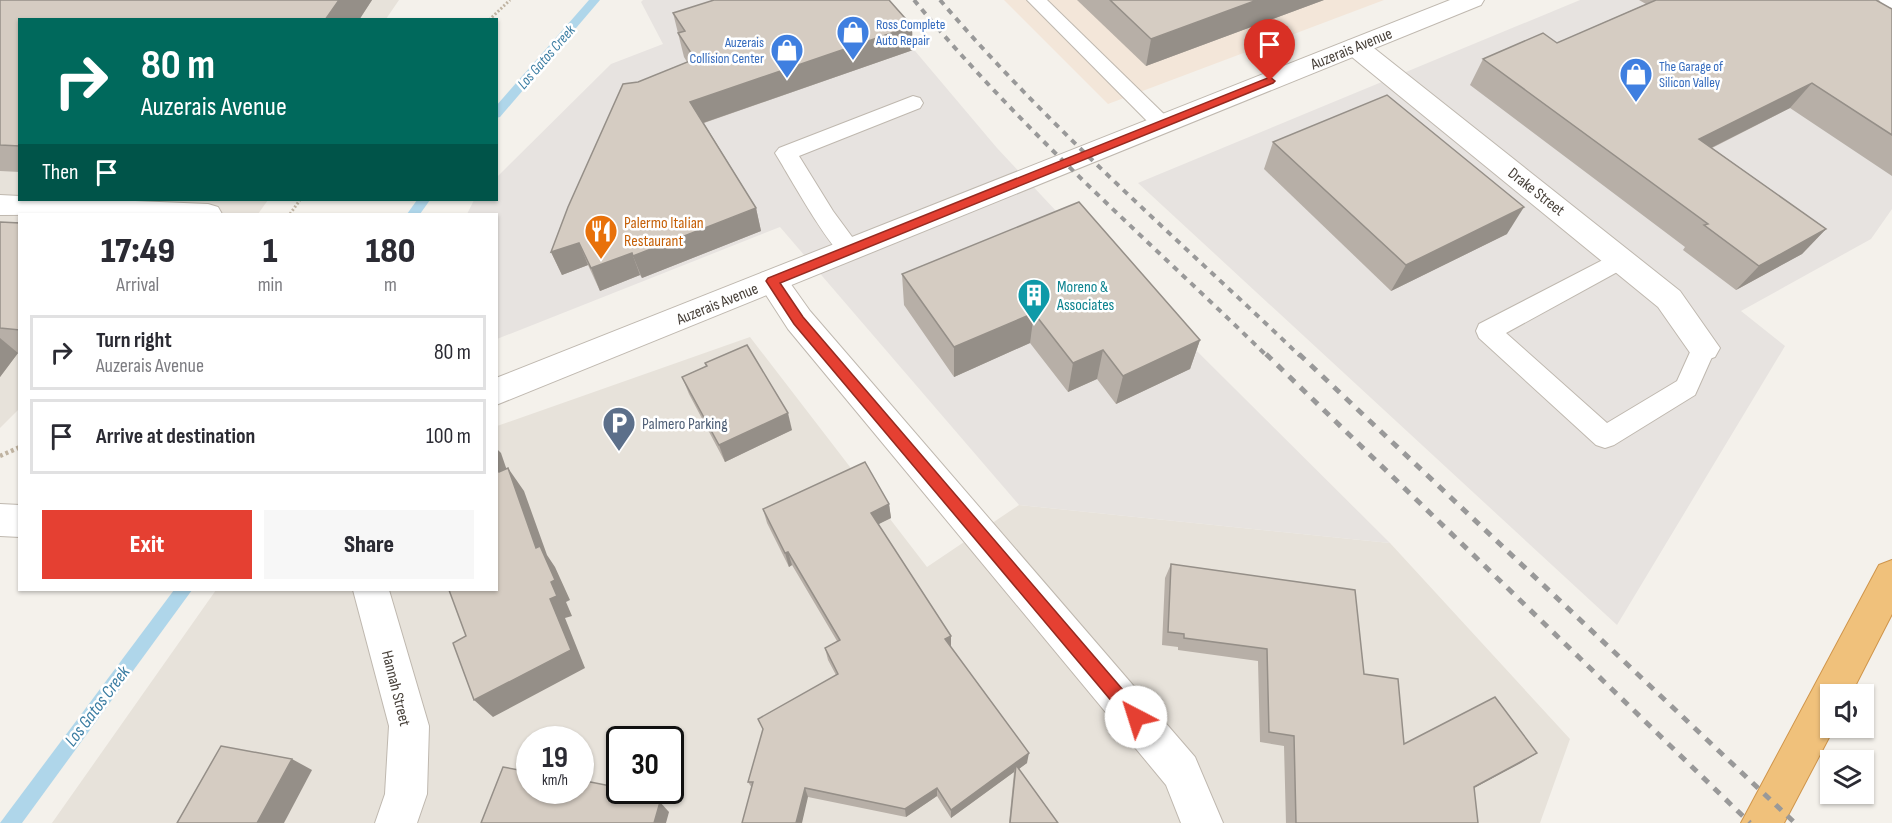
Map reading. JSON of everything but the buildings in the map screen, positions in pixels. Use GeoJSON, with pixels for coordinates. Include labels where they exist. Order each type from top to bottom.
{"type":"FeatureCollection","features":[{"type":"Feature","properties":{"kind":"highway"},"geometry":{"type":"LineString","coordinates":[[1762,823],[1892,577]]}},
{"type":"Feature","properties":{"kind":"street","name":"Auzerais Avenue"},"geometry":{"type":"LineString","coordinates":[[498,391],[1472,0]]}},
{"type":"Feature","properties":{"kind":"street","name":"Drake Street"},"geometry":{"type":"LineString","coordinates":[[1356,47],[1669,299],[1704,348]]}},
{"type":"Feature","properties":{"kind":"street"},"geometry":{"type":"LineString","coordinates":[[0,205],[185,213]]}},
{"type":"Feature","properties":{"kind":"street"},"geometry":{"type":"LineString","coordinates":[[772,281],[799,320],[1181,771],[1202,823]]}},
{"type":"Feature","properties":{"kind":"street"},"geometry":{"type":"LineString","coordinates":[[0,520],[18,521]]}},
{"type":"Feature","properties":{"kind":"street","name":"Hannah Street"},"geometry":{"type":"LineString","coordinates":[[371,591],[409,726],[406,794],[396,823]]}},
{"type":"Feature","properties":{"kind":"lane"},"geometry":{"type":"LineString","coordinates":[[1036,0],[1162,124]]}},
{"type":"Feature","properties":{"kind":"lane"},"geometry":{"type":"LineString","coordinates":[[850,249],[825,217],[786,153],[913,103]]}},
{"type":"Feature","properties":{"kind":"lane"},"geometry":{"type":"LineString","coordinates":[[1622,259],[1488,331],[1605,437],[1686,388],[1704,348]]}},
{"type":"Feature","properties":{"kind":"path"},"geometry":{"type":"LineString","coordinates":[[491,18],[510,0]]}},
{"type":"Feature","properties":{"kind":"path"},"geometry":{"type":"LineString","coordinates":[[0,456],[18,448]]}},
{"type":"Feature","properties":{"kind":"shaded area"},"geometry":{"type":"Polygon","coordinates":[[[0,0],[399,0],[387,18],[18,18],[18,201],[267,201],[259,213],[18,213],[18,410],[0,428],[0,0]]]}},
{"type":"Feature","properties":{"kind":"shaded area"},"geometry":{"type":"Polygon","coordinates":[[[643,0],[872,0],[997,148],[1057,212],[1390,543],[1019,505],[780,227],[498,339],[498,213],[468,213],[474,201],[498,201],[498,176],[611,64],[663,44],[641,2],[643,0]]]}},
{"type":"Feature","properties":{"kind":"shaded area"},"geometry":{"type":"Polygon","coordinates":[[[1004,0],[1384,0],[1108,104],[1004,0]]]}},
{"type":"Feature","properties":{"kind":"shaded area"},"geometry":{"type":"Polygon","coordinates":[[[1580,0],[1892,0],[1892,209],[1871,239],[1741,311],[1785,346],[1617,625],[1138,183],[1580,0]]]}},
{"type":"Feature","properties":{"kind":"shaded area"},"geometry":{"type":"Polygon","coordinates":[[[750,337],[927,567],[1019,505],[1390,543],[1570,739],[1540,823],[52,823],[215,591],[498,591],[498,426],[750,337]]]}},
{"type":"Feature","properties":{"kind":"waterway","name":"Los Gatos Creek"},"geometry":{"type":"LineString","coordinates":[[498,112],[595,0]]}},
{"type":"Feature","properties":{"kind":"waterway","name":"Los Gatos Creek"},"geometry":{"type":"LineString","coordinates":[[414,213],[423,201]]}},
{"type":"Feature","properties":{"kind":"waterway","name":"Los Gatos Creek"},"geometry":{"type":"LineString","coordinates":[[10,823],[183,591]]}},
{"type":"Feature","properties":{"kind":"railway"},"geometry":{"type":"LineString","coordinates":[[914,0],[997,94],[1041,139],[1267,356]]}},
{"type":"Feature","properties":{"kind":"railway"},"geometry":{"type":"LineString","coordinates":[[940,0],[982,48],[1070,138],[1300,356]]}},
{"type":"Feature","properties":{"kind":"railway"},"geometry":{"type":"LineString","coordinates":[[1266,354],[1750,823]]}},
{"type":"Feature","properties":{"kind":"railway"},"geometry":{"type":"LineString","coordinates":[[1299,354],[1795,823]]}},
{"type":"Feature","properties":{"kind":"place","name":"Ross Complete Auto Repair"},"geometry":{"type":"Point","coordinates":[853,61]}},
{"type":"Feature","properties":{"kind":"place","name":"Auzerais Collision Center"},"geometry":{"type":"Point","coordinates":[787,79]}},
{"type":"Feature","properties":{"kind":"place","name":"The Garage of Silicon Valley"},"geometry":{"type":"Point","coordinates":[1636,103]}},
{"type":"Feature","properties":{"kind":"place","name":"Palermo Italian Restaurant"},"geometry":{"type":"Point","coordinates":[601,260]}},
{"type":"Feature","properties":{"kind":"place","name":"Moreno & Associates"},"geometry":{"type":"Point","coordinates":[1034,324]}},
{"type":"Feature","properties":{"kind":"place","name":"Palmero Parking"},"geometry":{"type":"Point","coordinates":[619,452]}},
{"type":"Feature","properties":{"kind":"route"},"geometry":{"type":"LineString","coordinates":[[1136,717],[799,320],[772,281],[1270,81]]}}]}
